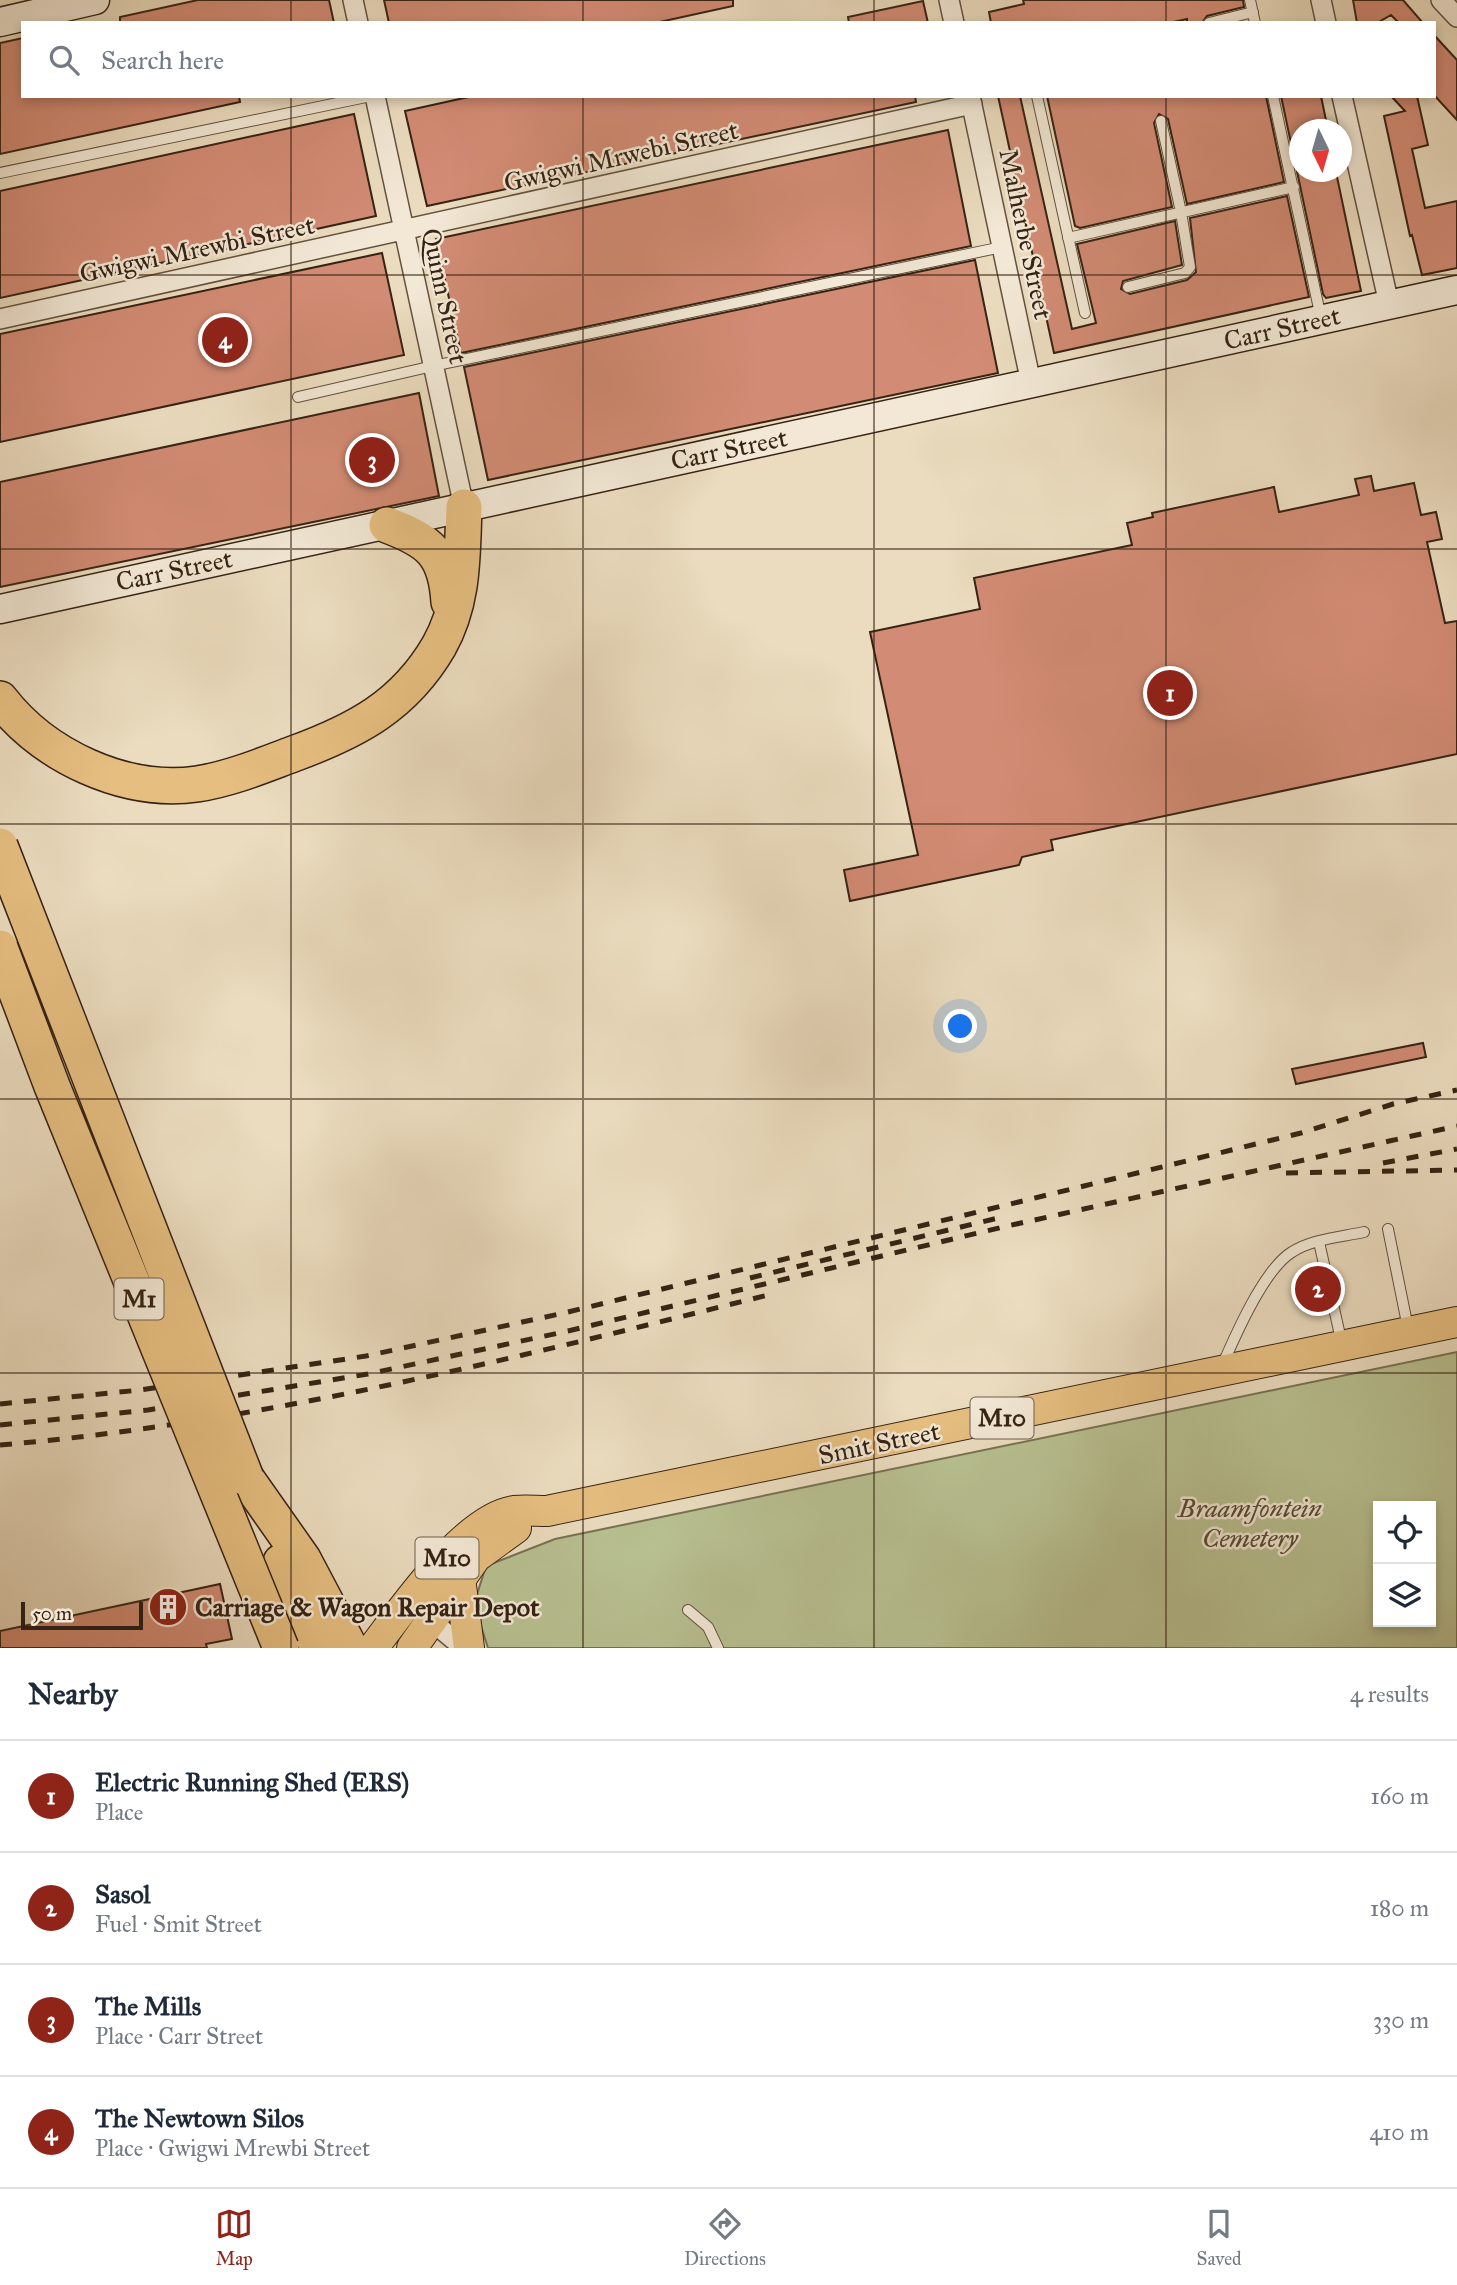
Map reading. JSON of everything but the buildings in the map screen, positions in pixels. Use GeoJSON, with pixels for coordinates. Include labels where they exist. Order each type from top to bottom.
{"type":"FeatureCollection","features":[{"type":"Feature","properties":{"kind":"highway"},"geometry":{"type":"LineString","coordinates":[[0,699],[31,732],[69,758],[111,776],[163,785],[193,784],[246,772],[320,744],[390,706],[426,664],[450,622],[460,590],[464,507]]}},
{"type":"Feature","properties":{"kind":"highway"},"geometry":{"type":"LineString","coordinates":[[387,525],[414,536],[438,556],[447,576],[450,622]]}},
{"type":"Feature","properties":{"kind":"highway","name":"M1"},"geometry":{"type":"LineString","coordinates":[[0,846],[246,1478],[318,1648]]}},
{"type":"Feature","properties":{"kind":"highway","name":"M1"},"geometry":{"type":"LineString","coordinates":[[0,948],[52,1086],[281,1648]]}},
{"type":"Feature","properties":{"kind":"highway"},"geometry":{"type":"LineString","coordinates":[[246,1478],[303,1559],[350,1648]]}},
{"type":"Feature","properties":{"kind":"main road","name":"Smit Street"},"geometry":{"type":"LineString","coordinates":[[416,1629],[465,1537],[500,1516],[514,1511],[547,1511],[1457,1322]]}},
{"type":"Feature","properties":{"kind":"main road","name":"Smit Street"},"geometry":{"type":"LineString","coordinates":[[373,1648],[416,1629],[476,1557],[498,1539],[547,1511]]}},
{"type":"Feature","properties":{"kind":"main road"},"geometry":{"type":"LineString","coordinates":[[460,1578],[467,1648]]}},
{"type":"Feature","properties":{"kind":"street"},"geometry":{"type":"LineString","coordinates":[[0,22],[95,0]]}},
{"type":"Feature","properties":{"kind":"street"},"geometry":{"type":"LineString","coordinates":[[353,0],[358,21]]}},
{"type":"Feature","properties":{"kind":"street"},"geometry":{"type":"LineString","coordinates":[[949,0],[954,21]]}},
{"type":"Feature","properties":{"kind":"street"},"geometry":{"type":"LineString","coordinates":[[1322,0],[1326,21]]}},
{"type":"Feature","properties":{"kind":"street"},"geometry":{"type":"LineString","coordinates":[[1441,0],[1457,17]]}},
{"type":"Feature","properties":{"kind":"street","name":"Quinn Street"},"geometry":{"type":"LineString","coordinates":[[373,98],[464,507]]}},
{"type":"Feature","properties":{"kind":"street"},"geometry":{"type":"LineString","coordinates":[[1342,98],[1388,298]]}},
{"type":"Feature","properties":{"kind":"street","name":"Gwigwi Mrwebi Street"},"geometry":{"type":"LineString","coordinates":[[404,231],[971,100]]}},
{"type":"Feature","properties":{"kind":"street","name":"Malherbe Street"},"geometry":{"type":"LineString","coordinates":[[971,100],[1031,383]]}},
{"type":"Feature","properties":{"kind":"street","name":"Gwigwi Mrewbi Street"},"geometry":{"type":"LineString","coordinates":[[0,319],[404,231]]}},
{"type":"Feature","properties":{"kind":"street","name":"Carr Street"},"geometry":{"type":"LineString","coordinates":[[0,609],[1322,319],[1388,298],[1457,289]]}},
{"type":"Feature","properties":{"kind":"street"},"geometry":{"type":"LineString","coordinates":[[416,1629],[467,1648]]}},
{"type":"Feature","properties":{"kind":"lane"},"geometry":{"type":"LineString","coordinates":[[1250,0],[1255,21]]}},
{"type":"Feature","properties":{"kind":"lane"},"geometry":{"type":"LineString","coordinates":[[1217,21],[1253,12]]}},
{"type":"Feature","properties":{"kind":"lane"},"geometry":{"type":"LineString","coordinates":[[0,173],[363,98]]}},
{"type":"Feature","properties":{"kind":"lane"},"geometry":{"type":"LineString","coordinates":[[1037,98],[1085,313]]}},
{"type":"Feature","properties":{"kind":"lane"},"geometry":{"type":"LineString","coordinates":[[1273,98],[1322,319]]}},
{"type":"Feature","properties":{"kind":"lane"},"geometry":{"type":"LineString","coordinates":[[1128,287],[1185,272],[1190,267],[1161,121]]}},
{"type":"Feature","properties":{"kind":"lane"},"geometry":{"type":"LineString","coordinates":[[1068,238],[1294,187]]}},
{"type":"Feature","properties":{"kind":"lane"},"geometry":{"type":"LineString","coordinates":[[298,397],[433,366],[1002,247]]}},
{"type":"Feature","properties":{"kind":"lane"},"geometry":{"type":"LineString","coordinates":[[1388,1229],[1408,1332]]}},
{"type":"Feature","properties":{"kind":"lane"},"geometry":{"type":"LineString","coordinates":[[1219,1373],[1244,1315],[1289,1253],[1318,1242],[1364,1231]]}},
{"type":"Feature","properties":{"kind":"lane"},"geometry":{"type":"LineString","coordinates":[[1318,1242],[1343,1347]]}},
{"type":"Feature","properties":{"kind":"lane"},"geometry":{"type":"LineString","coordinates":[[688,1610],[708,1627],[718,1648]]}},
{"type":"Feature","properties":{"kind":"green space","name":"Braamfontein Cemetery"},"geometry":{"type":"Polygon","coordinates":[[[1457,1352],[1457,1648],[488,1648],[474,1604],[486,1566],[555,1539],[1457,1352]]]}},
{"type":"Feature","properties":{"kind":"railway"},"geometry":{"type":"LineString","coordinates":[[0,1404],[140,1390],[366,1356],[564,1313],[1301,1133],[1393,1104],[1457,1090]]}},
{"type":"Feature","properties":{"kind":"railway"},"geometry":{"type":"LineString","coordinates":[[0,1425],[148,1410],[368,1374],[568,1331],[1003,1227],[1457,1126]]}},
{"type":"Feature","properties":{"kind":"railway"},"geometry":{"type":"LineString","coordinates":[[1383,1163],[1457,1149]]}},
{"type":"Feature","properties":{"kind":"railway"},"geometry":{"type":"LineString","coordinates":[[1286,1173],[1457,1170]]}},
{"type":"Feature","properties":{"kind":"railway"},"geometry":{"type":"LineString","coordinates":[[750,1278],[998,1218]]}},
{"type":"Feature","properties":{"kind":"railway"},"geometry":{"type":"LineString","coordinates":[[0,1445],[97,1435],[291,1404],[482,1364],[768,1295]]}},
{"type":"Feature","properties":{"kind":"place","name":"The Newtown Silos"},"geometry":{"type":"Point","coordinates":[225,340]}},
{"type":"Feature","properties":{"kind":"place","name":"The Mills"},"geometry":{"type":"Point","coordinates":[372,460]}},
{"type":"Feature","properties":{"kind":"place","name":"Electric Running Shed (ERS)"},"geometry":{"type":"Point","coordinates":[1170,693]}},
{"type":"Feature","properties":{"kind":"place","name":"Sasol"},"geometry":{"type":"Point","coordinates":[1318,1289]}},
{"type":"Feature","properties":{"kind":"place","name":"Carriage & Wagon Repair Depot"},"geometry":{"type":"Point","coordinates":[168,1607]}}]}
